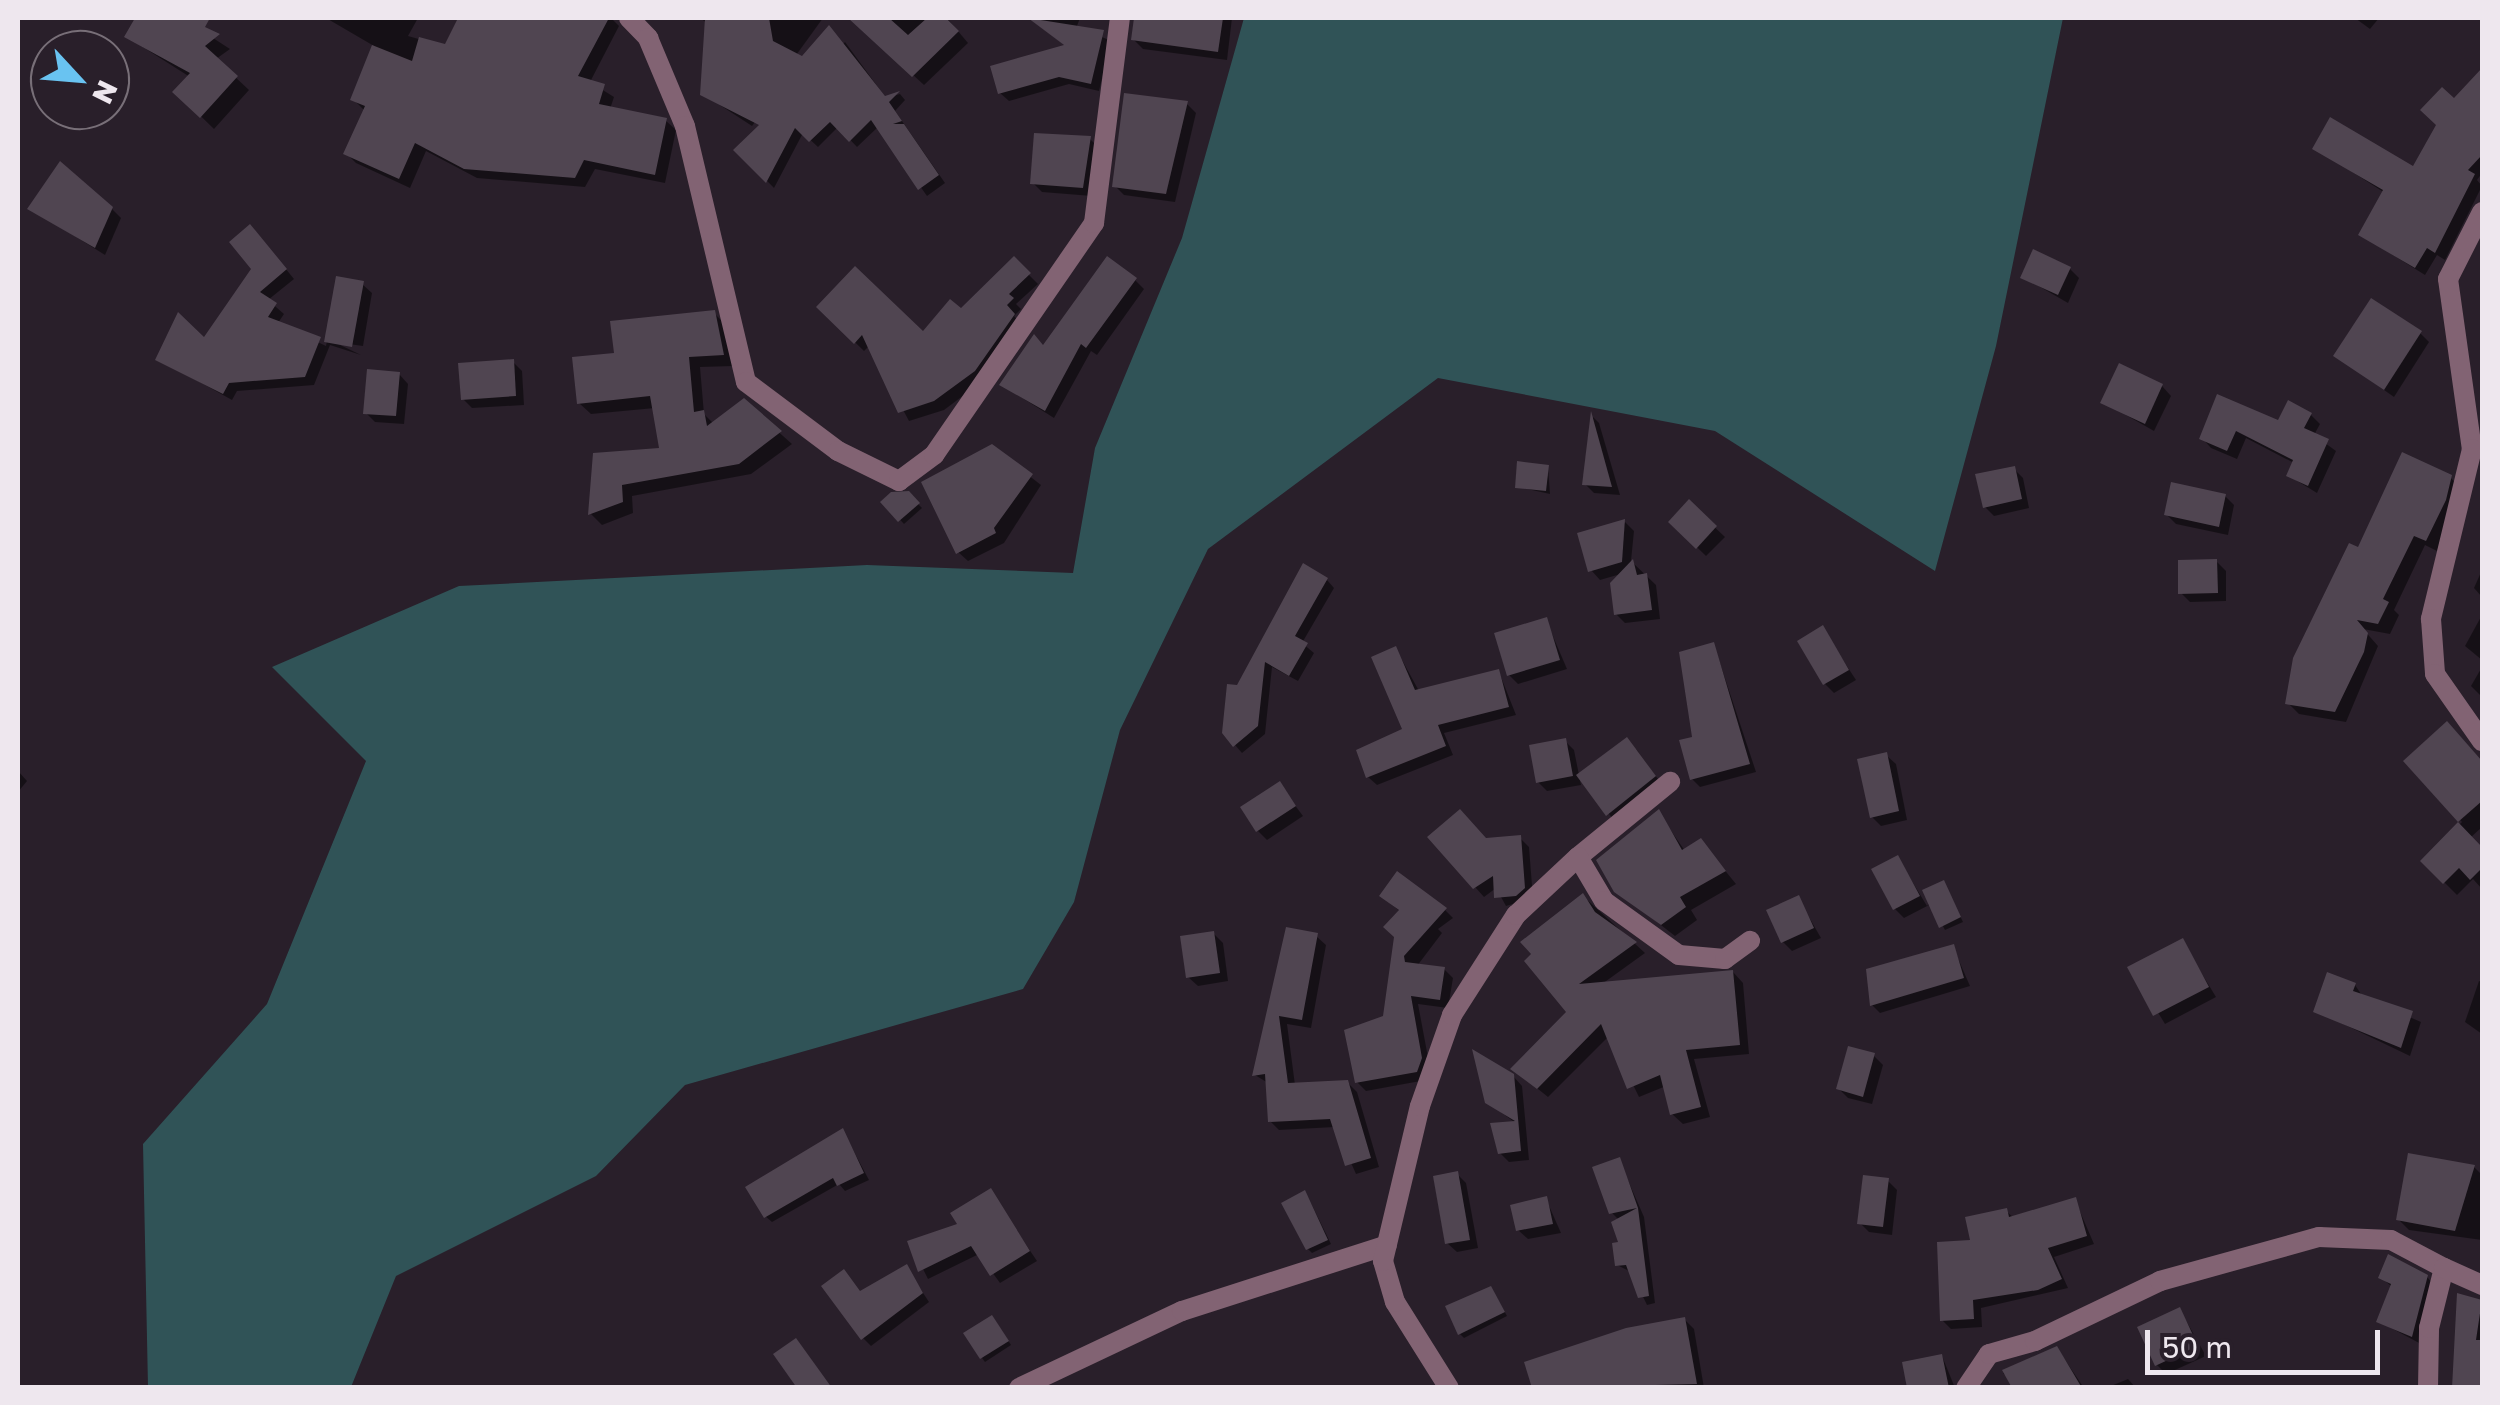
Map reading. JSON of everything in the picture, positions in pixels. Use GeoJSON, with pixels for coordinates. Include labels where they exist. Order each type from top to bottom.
{"type":"FeatureCollection","features":[{"type":"Feature","properties":{"kind":"street"},"geometry":{"type":"LineString","coordinates":[[628,18],[648,38],[686,126],[746,382],[838,452],[899,480],[950,433],[1094,223],[1120,18]]}},
{"type":"Feature","properties":{"kind":"street"},"geometry":{"type":"LineString","coordinates":[[2482,212],[2448,278],[2472,449],[2430,619],[2435,674],[2482,741]]}},
{"type":"Feature","properties":{"kind":"street"},"geometry":{"type":"LineString","coordinates":[[1449,1388],[1396,1302],[1383,1261],[1420,1106],[1452,1015],[1516,915],[1670,782]]}},
{"type":"Feature","properties":{"kind":"street"},"geometry":{"type":"LineString","coordinates":[[1578,858],[1604,900],[1679,955],[1725,959],[1750,942]]}},
{"type":"Feature","properties":{"kind":"street"},"geometry":{"type":"LineString","coordinates":[[1966,1388],[1989,1354],[2036,1341],[2160,1281],[2319,1238],[2390,1240],[2482,1286]]}},
{"type":"Feature","properties":{"kind":"street"},"geometry":{"type":"LineString","coordinates":[[1019,1388],[1182,1311],[1386,1244]]}},
{"type":"Feature","properties":{"kind":"street"},"geometry":{"type":"LineString","coordinates":[[2428,1388],[2429,1328],[2444,1268]]}},
{"type":"Feature","properties":{"kind":"shaded area"},"geometry":{"type":"Polygon","coordinates":[[[1244,18],[2063,18],[1996,346],[1935,571],[1715,431],[1438,378],[1208,549],[1120,730],[1074,902],[1023,989],[685,1085],[596,1176],[396,1276],[351,1387],[148,1387],[143,1144],[267,1004],[366,761],[272,667],[459,586],[867,565],[1073,573],[1095,448],[1182,238],[1244,18]]]}},
{"type":"Feature","properties":{"kind":"building"},"geometry":{"type":"Polygon","coordinates":[[[135,18],[210,18],[205,27],[220,34],[205,46],[238,76],[200,118],[172,92],[190,73],[130,40],[128,30],[135,18]]]}},
{"type":"Feature","properties":{"kind":"building"},"geometry":{"type":"Polygon","coordinates":[[[458,18],[609,18],[578,76],[605,84],[599,104],[667,118],[655,175],[584,160],[575,178],[464,169],[415,143],[399,179],[343,154],[365,106],[350,100],[372,45],[412,61],[419,37],[445,44],[458,18]]]}},
{"type":"Feature","properties":{"kind":"building"},"geometry":{"type":"Polygon","coordinates":[[[705,18],[769,18],[773,41],[802,56],[829,25],[885,96],[900,91],[889,102],[902,121],[893,124],[904,124],[939,175],[918,190],[871,120],[849,142],[830,122],[809,142],[795,128],[766,183],[733,150],[759,125],[700,95],[705,18]]]}},
{"type":"Feature","properties":{"kind":"building"},"geometry":{"type":"Polygon","coordinates":[[[848,18],[889,18],[908,35],[927,18],[946,18],[959,31],[912,77],[848,18]]]}},
{"type":"Feature","properties":{"kind":"building"},"geometry":{"type":"Polygon","coordinates":[[[1028,18],[1104,30],[1091,84],[1059,77],[998,94],[990,66],[1064,45],[1028,18]]]}},
{"type":"Feature","properties":{"kind":"building"},"geometry":{"type":"Polygon","coordinates":[[[1134,18],[1223,18],[1218,52],[1131,40],[1134,18]]]}},
{"type":"Feature","properties":{"kind":"building"},"geometry":{"type":"Polygon","coordinates":[[[2482,68],[2482,155],[2468,170],[2475,174],[2435,253],[2427,248],[2415,268],[2358,235],[2383,190],[2312,149],[2330,117],[2413,166],[2436,125],[2420,110],[2442,87],[2454,98],[2482,68]]]}},
{"type":"Feature","properties":{"kind":"building"},"geometry":{"type":"Polygon","coordinates":[[[1124,93],[1188,101],[1166,194],[1112,187],[1124,93]]]}},
{"type":"Feature","properties":{"kind":"building"},"geometry":{"type":"Polygon","coordinates":[[[1034,133],[1091,136],[1083,188],[1030,184],[1034,133]]]}},
{"type":"Feature","properties":{"kind":"building"},"geometry":{"type":"Polygon","coordinates":[[[60,161],[113,207],[95,248],[27,209],[60,161]]]}},
{"type":"Feature","properties":{"kind":"building"},"geometry":{"type":"Polygon","coordinates":[[[250,224],[287,269],[260,292],[277,303],[268,317],[321,337],[305,377],[229,383],[223,394],[155,360],[178,312],[204,337],[251,269],[229,242],[250,224]]]}},
{"type":"Feature","properties":{"kind":"building"},"geometry":{"type":"Polygon","coordinates":[[[2033,249],[2071,267],[2058,295],[2020,278],[2033,249]]]}},
{"type":"Feature","properties":{"kind":"building"},"geometry":{"type":"Polygon","coordinates":[[[1014,256],[1031,273],[1009,294],[1014,298],[1007,305],[1015,314],[975,371],[934,401],[898,413],[862,335],[854,344],[816,307],[855,266],[923,331],[950,299],[961,308],[1014,256]]]}},
{"type":"Feature","properties":{"kind":"building"},"geometry":{"type":"Polygon","coordinates":[[[1107,256],[1137,278],[1086,348],[1081,344],[1045,411],[999,385],[1034,334],[1043,345],[1107,256]]]}},
{"type":"Feature","properties":{"kind":"building"},"geometry":{"type":"Polygon","coordinates":[[[336,276],[364,281],[352,347],[324,342],[336,276]]]}},
{"type":"Feature","properties":{"kind":"building"},"geometry":{"type":"Polygon","coordinates":[[[2371,298],[2422,331],[2384,390],[2333,356],[2371,298]]]}},
{"type":"Feature","properties":{"kind":"building"},"geometry":{"type":"Polygon","coordinates":[[[715,310],[724,355],[689,357],[694,412],[704,410],[707,426],[744,398],[782,431],[739,464],[622,485],[623,502],[588,515],[593,453],[659,448],[650,396],[577,404],[572,357],[614,353],[610,321],[715,310]]]}},
{"type":"Feature","properties":{"kind":"building"},"geometry":{"type":"Polygon","coordinates":[[[514,359],[516,396],[461,400],[458,363],[514,359]]]}},
{"type":"Feature","properties":{"kind":"building"},"geometry":{"type":"Polygon","coordinates":[[[2119,363],[2163,384],[2145,424],[2100,403],[2119,363]]]}},
{"type":"Feature","properties":{"kind":"building"},"geometry":{"type":"Polygon","coordinates":[[[367,369],[400,372],[396,416],[363,414],[367,369]]]}},
{"type":"Feature","properties":{"kind":"building"},"geometry":{"type":"Polygon","coordinates":[[[2217,394],[2278,420],[2288,400],[2312,413],[2304,428],[2329,439],[2308,486],[2286,476],[2293,460],[2236,431],[2227,451],[2199,439],[2217,394]]]}},
{"type":"Feature","properties":{"kind":"building"},"geometry":{"type":"Polygon","coordinates":[[[1591,411],[1612,487],[1582,485],[1591,411]]]}},
{"type":"Feature","properties":{"kind":"building"},"geometry":{"type":"Polygon","coordinates":[[[992,444],[1033,474],[994,528],[996,533],[956,554],[921,482],[992,444]]]}},
{"type":"Feature","properties":{"kind":"building"},"geometry":{"type":"Polygon","coordinates":[[[2402,452],[2452,475],[2446,500],[2426,541],[2414,536],[2383,599],[2389,602],[2378,624],[2357,620],[2368,633],[2364,652],[2335,712],[2285,704],[2293,658],[2349,543],[2358,547],[2402,452]]]}},
{"type":"Feature","properties":{"kind":"building"},"geometry":{"type":"Polygon","coordinates":[[[1517,461],[1549,465],[1546,491],[1515,488],[1517,461]]]}},
{"type":"Feature","properties":{"kind":"building"},"geometry":{"type":"Polygon","coordinates":[[[2015,466],[2022,499],[1983,508],[1975,474],[2015,466]]]}},
{"type":"Feature","properties":{"kind":"building"},"geometry":{"type":"Polygon","coordinates":[[[2171,482],[2226,494],[2219,527],[2164,515],[2171,482]]]}},
{"type":"Feature","properties":{"kind":"building"},"geometry":{"type":"Polygon","coordinates":[[[909,491],[920,503],[898,522],[880,502],[891,492],[909,491]]]}},
{"type":"Feature","properties":{"kind":"building"},"geometry":{"type":"Polygon","coordinates":[[[1689,499],[1717,526],[1696,549],[1668,522],[1689,499]]]}},
{"type":"Feature","properties":{"kind":"building"},"geometry":{"type":"Polygon","coordinates":[[[1625,519],[1622,562],[1588,572],[1577,533],[1625,519]]]}},
{"type":"Feature","properties":{"kind":"building"},"geometry":{"type":"Polygon","coordinates":[[[1633,559],[1637,575],[1647,573],[1652,610],[1614,615],[1610,583],[1633,559]]]}},
{"type":"Feature","properties":{"kind":"building"},"geometry":{"type":"Polygon","coordinates":[[[2217,559],[2218,593],[2178,594],[2178,560],[2217,559]]]}},
{"type":"Feature","properties":{"kind":"building"},"geometry":{"type":"Polygon","coordinates":[[[1303,563],[1328,578],[1295,636],[1308,643],[1289,676],[1265,662],[1258,726],[1233,747],[1222,733],[1227,684],[1237,685],[1303,563]]]}},
{"type":"Feature","properties":{"kind":"building"},"geometry":{"type":"Polygon","coordinates":[[[1547,617],[1560,660],[1507,676],[1494,633],[1547,617]]]}},
{"type":"Feature","properties":{"kind":"building"},"geometry":{"type":"Polygon","coordinates":[[[1823,625],[1849,670],[1823,685],[1797,641],[1823,625]]]}},
{"type":"Feature","properties":{"kind":"building"},"geometry":{"type":"Polygon","coordinates":[[[1714,642],[1750,764],[1690,780],[1679,740],[1692,737],[1679,652],[1714,642]]]}},
{"type":"Feature","properties":{"kind":"building"},"geometry":{"type":"Polygon","coordinates":[[[1396,646],[1415,690],[1499,669],[1509,707],[1438,725],[1446,746],[1366,778],[1356,750],[1402,729],[1371,657],[1396,646]]]}},
{"type":"Feature","properties":{"kind":"building"},"geometry":{"type":"Polygon","coordinates":[[[2447,721],[2482,761],[2482,801],[2458,822],[2403,761],[2447,721]]]}},
{"type":"Feature","properties":{"kind":"building"},"geometry":{"type":"Polygon","coordinates":[[[1627,737],[1656,776],[1606,816],[1576,775],[1627,737]]]}},
{"type":"Feature","properties":{"kind":"building"},"geometry":{"type":"Polygon","coordinates":[[[1566,738],[1573,776],[1536,783],[1529,745],[1566,738]]]}},
{"type":"Feature","properties":{"kind":"building"},"geometry":{"type":"Polygon","coordinates":[[[1887,752],[1899,811],[1870,818],[1857,759],[1887,752]]]}},
{"type":"Feature","properties":{"kind":"building"},"geometry":{"type":"Polygon","coordinates":[[[1280,781],[1296,806],[1256,832],[1240,807],[1280,781]]]}},
{"type":"Feature","properties":{"kind":"building"},"geometry":{"type":"Polygon","coordinates":[[[1460,809],[1486,838],[1521,835],[1525,888],[1516,896],[1494,898],[1493,876],[1473,889],[1427,837],[1460,809]]]}},
{"type":"Feature","properties":{"kind":"building"},"geometry":{"type":"Polygon","coordinates":[[[1659,809],[1682,850],[1701,838],[1726,871],[1680,897],[1686,907],[1661,925],[1614,892],[1596,860],[1659,809]]]}},
{"type":"Feature","properties":{"kind":"building"},"geometry":{"type":"Polygon","coordinates":[[[2458,822],[2482,847],[2482,868],[2470,880],[2459,868],[2443,884],[2420,861],[2458,822]]]}},
{"type":"Feature","properties":{"kind":"building"},"geometry":{"type":"Polygon","coordinates":[[[1898,855],[1920,896],[1893,910],[1871,869],[1898,855]]]}},
{"type":"Feature","properties":{"kind":"building"},"geometry":{"type":"Polygon","coordinates":[[[1397,871],[1447,908],[1404,956],[1405,962],[1445,967],[1440,1000],[1411,996],[1422,1058],[1417,1072],[1355,1083],[1344,1030],[1383,1016],[1394,937],[1383,927],[1399,910],[1379,896],[1397,871]]]}},
{"type":"Feature","properties":{"kind":"building"},"geometry":{"type":"Polygon","coordinates":[[[1944,880],[1961,917],[1939,928],[1922,890],[1944,880]]]}},
{"type":"Feature","properties":{"kind":"building"},"geometry":{"type":"Polygon","coordinates":[[[1583,893],[1595,912],[1637,942],[1579,984],[1733,970],[1740,1045],[1686,1050],[1701,1107],[1670,1115],[1660,1075],[1627,1089],[1601,1024],[1537,1089],[1510,1069],[1566,1012],[1524,961],[1531,954],[1520,942],[1583,893]]]}},
{"type":"Feature","properties":{"kind":"building"},"geometry":{"type":"Polygon","coordinates":[[[1799,895],[1814,928],[1781,943],[1766,910],[1799,895]]]}},
{"type":"Feature","properties":{"kind":"building"},"geometry":{"type":"Polygon","coordinates":[[[1286,927],[1318,933],[1302,1020],[1279,1016],[1288,1083],[1348,1080],[1371,1158],[1345,1166],[1330,1119],[1268,1122],[1265,1074],[1252,1076],[1286,927]]]}},
{"type":"Feature","properties":{"kind":"building"},"geometry":{"type":"Polygon","coordinates":[[[1214,931],[1220,973],[1186,978],[1180,936],[1214,931]]]}},
{"type":"Feature","properties":{"kind":"building"},"geometry":{"type":"Polygon","coordinates":[[[2183,938],[2209,987],[2153,1016],[2127,967],[2183,938]]]}},
{"type":"Feature","properties":{"kind":"building"},"geometry":{"type":"Polygon","coordinates":[[[1954,944],[1964,978],[1870,1006],[1866,969],[1954,944]]]}},
{"type":"Feature","properties":{"kind":"building"},"geometry":{"type":"Polygon","coordinates":[[[2327,972],[2356,983],[2353,991],[2413,1011],[2401,1048],[2313,1012],[2327,972]]]}},
{"type":"Feature","properties":{"kind":"building"},"geometry":{"type":"Polygon","coordinates":[[[1848,1046],[1875,1053],[1863,1097],[1836,1089],[1848,1046]]]}},
{"type":"Feature","properties":{"kind":"building"},"geometry":{"type":"Polygon","coordinates":[[[1472,1049],[1514,1074],[1521,1151],[1498,1154],[1490,1123],[1515,1121],[1485,1103],[1472,1049]]]}},
{"type":"Feature","properties":{"kind":"building"},"geometry":{"type":"Polygon","coordinates":[[[843,1128],[864,1173],[837,1186],[833,1178],[764,1218],[745,1187],[843,1128]]]}},
{"type":"Feature","properties":{"kind":"building"},"geometry":{"type":"Polygon","coordinates":[[[2408,1153],[2475,1165],[2455,1231],[2396,1220],[2408,1153]]]}},
{"type":"Feature","properties":{"kind":"building"},"geometry":{"type":"Polygon","coordinates":[[[1620,1157],[1638,1208],[1649,1296],[1638,1298],[1626,1265],[1615,1266],[1612,1243],[1618,1242],[1611,1222],[1637,1208],[1609,1214],[1592,1167],[1620,1157]]]}},
{"type":"Feature","properties":{"kind":"building"},"geometry":{"type":"Polygon","coordinates":[[[1458,1171],[1470,1240],[1445,1244],[1433,1176],[1458,1171]]]}},
{"type":"Feature","properties":{"kind":"building"},"geometry":{"type":"Polygon","coordinates":[[[1863,1175],[1889,1178],[1883,1227],[1857,1224],[1863,1175]]]}},
{"type":"Feature","properties":{"kind":"building"},"geometry":{"type":"Polygon","coordinates":[[[991,1188],[1030,1251],[990,1276],[971,1246],[918,1272],[907,1241],[957,1224],[950,1213],[991,1188]]]}},
{"type":"Feature","properties":{"kind":"building"},"geometry":{"type":"Polygon","coordinates":[[[1305,1190],[1328,1240],[1306,1250],[1281,1203],[1305,1190]]]}},
{"type":"Feature","properties":{"kind":"building"},"geometry":{"type":"Polygon","coordinates":[[[1547,1196],[1553,1224],[1516,1231],[1510,1205],[1547,1196]]]}},
{"type":"Feature","properties":{"kind":"building"},"geometry":{"type":"Polygon","coordinates":[[[2076,1197],[2087,1236],[2048,1248],[2062,1279],[2038,1290],[1973,1300],[1974,1319],[1940,1321],[1937,1242],[1970,1240],[1965,1217],[2007,1208],[2009,1217],[2076,1197]]]}},
{"type":"Feature","properties":{"kind":"building"},"geometry":{"type":"Polygon","coordinates":[[[2388,1254],[2428,1275],[2412,1337],[2376,1322],[2391,1284],[2378,1278],[2388,1254]]]}},
{"type":"Feature","properties":{"kind":"building"},"geometry":{"type":"Polygon","coordinates":[[[907,1264],[923,1293],[861,1340],[821,1286],[844,1269],[860,1291],[907,1264]]]}},
{"type":"Feature","properties":{"kind":"building"},"geometry":{"type":"Polygon","coordinates":[[[1491,1286],[1505,1312],[1458,1335],[1445,1306],[1491,1286]]]}},
{"type":"Feature","properties":{"kind":"building"},"geometry":{"type":"Polygon","coordinates":[[[2457,1293],[2482,1300],[2476,1340],[2482,1340],[2482,1388],[2452,1388],[2457,1293]]]}},
{"type":"Feature","properties":{"kind":"building"},"geometry":{"type":"Polygon","coordinates":[[[2180,1307],[2198,1346],[2155,1366],[2137,1327],[2180,1307]]]}},
{"type":"Feature","properties":{"kind":"building"},"geometry":{"type":"Polygon","coordinates":[[[992,1315],[1009,1341],[980,1359],[963,1333],[992,1315]]]}},
{"type":"Feature","properties":{"kind":"building"},"geometry":{"type":"Polygon","coordinates":[[[1685,1317],[1697,1384],[1532,1388],[1524,1362],[1626,1328],[1685,1317]]]}},
{"type":"Feature","properties":{"kind":"building"},"geometry":{"type":"Polygon","coordinates":[[[796,1338],[832,1388],[797,1388],[773,1354],[796,1338]]]}},
{"type":"Feature","properties":{"kind":"building"},"geometry":{"type":"Polygon","coordinates":[[[2057,1346],[2082,1388],[2012,1388],[2002,1370],[2057,1346]]]}},
{"type":"Feature","properties":{"kind":"building"},"geometry":{"type":"Polygon","coordinates":[[[1942,1354],[1949,1388],[1907,1388],[1902,1362],[1942,1354]]]}}]}
